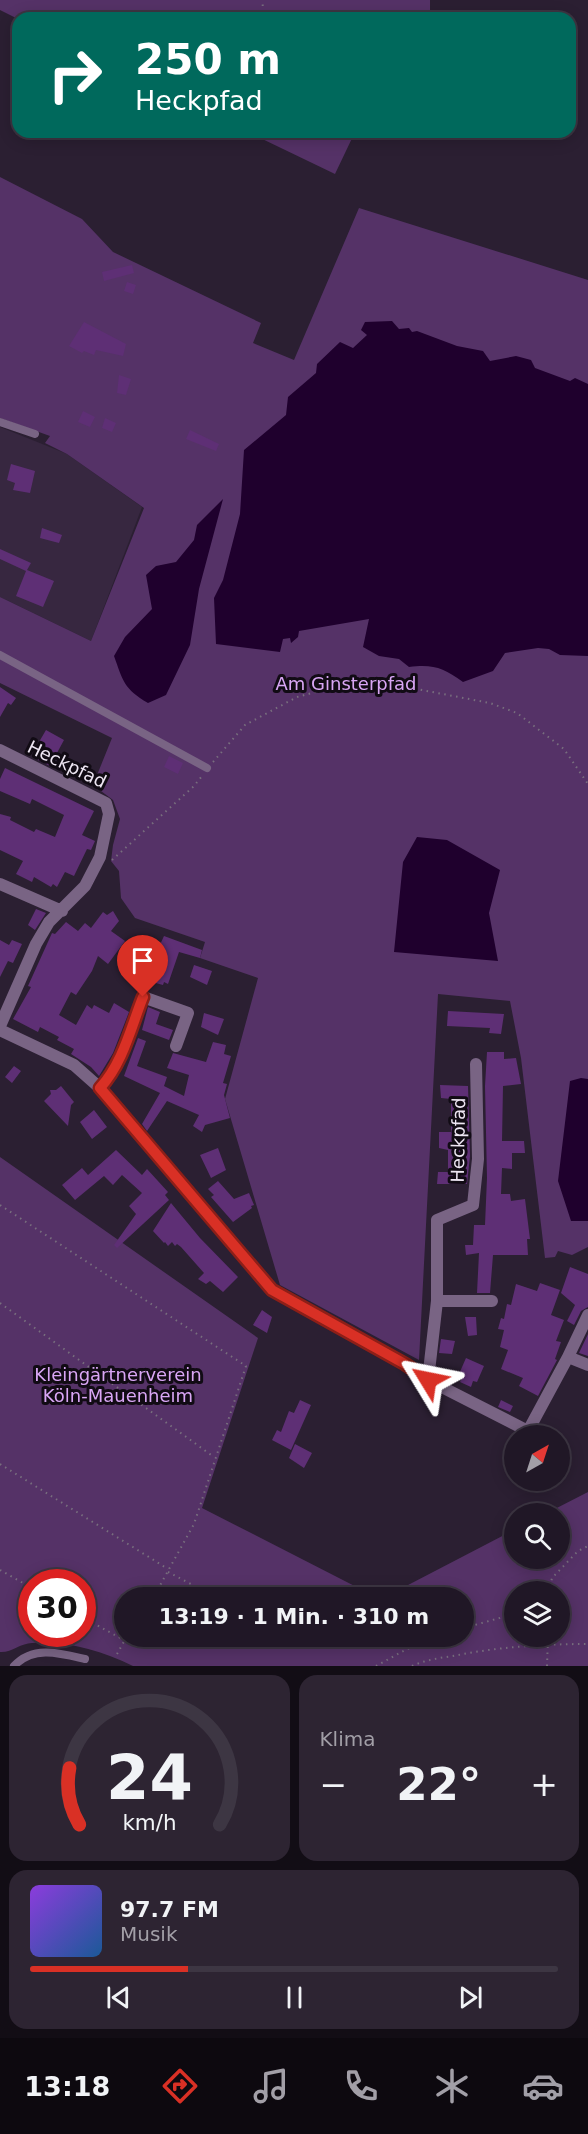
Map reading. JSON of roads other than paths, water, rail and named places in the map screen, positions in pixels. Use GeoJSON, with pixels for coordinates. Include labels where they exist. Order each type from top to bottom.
{"type":"FeatureCollection","features":[{"type":"Feature","properties":{"kind":"street","name":"Heckpfad"},"geometry":{"type":"LineString","coordinates":[[0,750],[106,803],[109,814],[100,857],[85,885],[49,922],[36,944],[0,1028],[74,1065],[100,1088],[272,1290],[405,1364],[428,1380],[528,1431],[588,1315]]}},
{"type":"Feature","properties":{"kind":"street"},"geometry":{"type":"LineString","coordinates":[[0,884],[62,911]]}},
{"type":"Feature","properties":{"kind":"street"},"geometry":{"type":"LineString","coordinates":[[100,1088],[118,1063],[143,997],[188,1013],[176,1046]]}},
{"type":"Feature","properties":{"kind":"street","name":"Heckpfad"},"geometry":{"type":"LineString","coordinates":[[428,1380],[437,1301],[437,1220],[473,1205],[478,1159],[476,1064]]}},
{"type":"Feature","properties":{"kind":"street"},"geometry":{"type":"LineString","coordinates":[[437,1301],[492,1301]]}},
{"type":"Feature","properties":{"kind":"street"},"geometry":{"type":"LineString","coordinates":[[568,1357],[588,1365]]}},
{"type":"Feature","properties":{"kind":"lane"},"geometry":{"type":"LineString","coordinates":[[0,422],[35,434]]}},
{"type":"Feature","properties":{"kind":"lane"},"geometry":{"type":"LineString","coordinates":[[0,655],[207,768]]}},
{"type":"Feature","properties":{"kind":"lane"},"geometry":{"type":"LineString","coordinates":[[14,1666],[31,1653],[41,1652],[85,1659]]}},
{"type":"Feature","properties":{"kind":"park label","name":"Am Ginsterpfad"},"geometry":{"type":"Point","coordinates":[346,683]}},
{"type":"Feature","properties":{"kind":"park label","name":"Kleingärtnerverein Köln-Mauenheim"},"geometry":{"type":"Point","coordinates":[118,1384]}}]}
